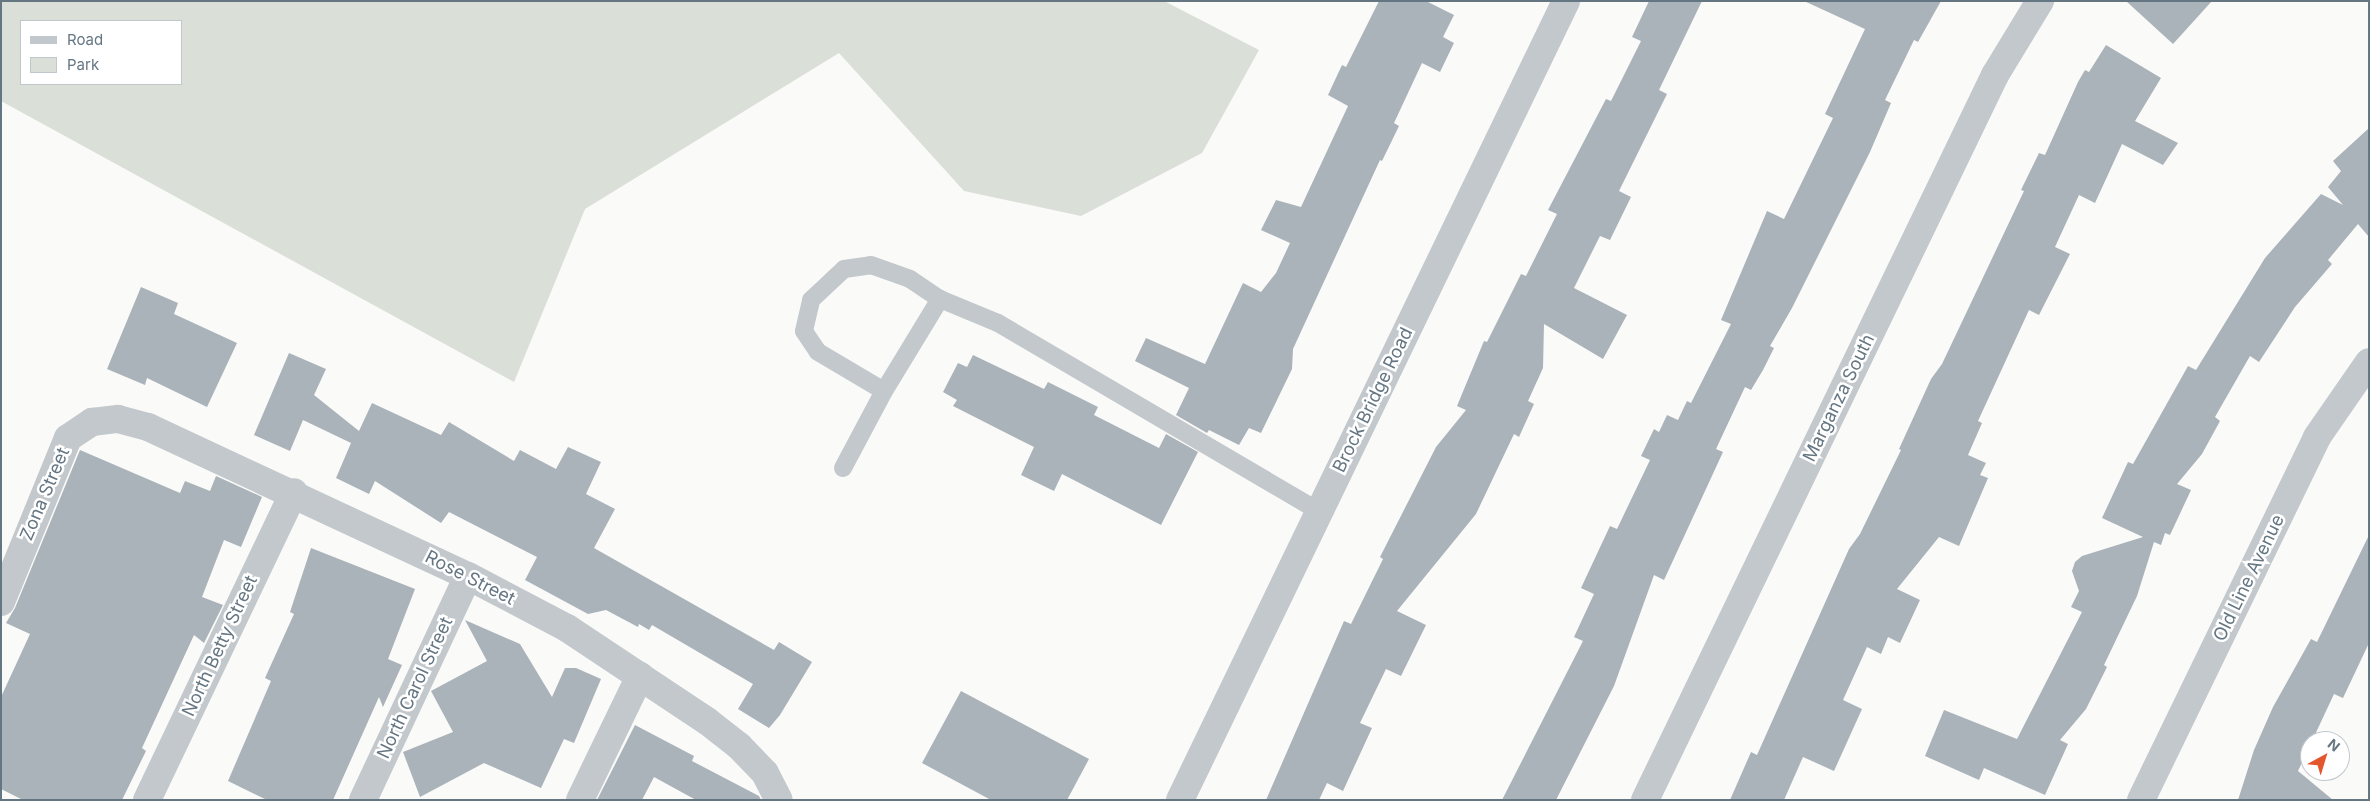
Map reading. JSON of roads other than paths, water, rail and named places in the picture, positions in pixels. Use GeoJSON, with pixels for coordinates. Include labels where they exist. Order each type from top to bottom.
{"type":"FeatureCollection","features":[{"type":"Feature","properties":{"kind":"street","name":"Brock Bridge Road"},"geometry":{"type":"LineString","coordinates":[[1180,800],[1566,1]]}},
{"type":"Feature","properties":{"kind":"street","name":"Marganza South"},"geometry":{"type":"LineString","coordinates":[[1645,800],[1995,75],[2040,1]]}},
{"type":"Feature","properties":{"kind":"street","name":"Old Line Avenue"},"geometry":{"type":"LineString","coordinates":[[2141,800],[2318,437],[2369,362]]}},
{"type":"Feature","properties":{"kind":"street","name":"Rose Street"},"geometry":{"type":"LineString","coordinates":[[118,419],[148,426],[294,492],[468,576],[567,628],[640,676],[739,746],[765,773],[779,800]]}},
{"type":"Feature","properties":{"kind":"street","name":"Zona Street"},"geometry":{"type":"LineString","coordinates":[[1,602],[68,438],[92,422],[118,419]]}},
{"type":"Feature","properties":{"kind":"street","name":"North Betty Street"},"geometry":{"type":"LineString","coordinates":[[147,800],[294,492]]}},
{"type":"Feature","properties":{"kind":"street","name":"North Carol Street"},"geometry":{"type":"LineString","coordinates":[[363,800],[468,576]]}},
{"type":"Feature","properties":{"kind":"street"},"geometry":{"type":"LineString","coordinates":[[580,800],[640,676]]}},
{"type":"Feature","properties":{"kind":"lane"},"geometry":{"type":"LineString","coordinates":[[884,391],[818,352],[804,331],[811,300],[844,269],[871,265],[910,279],[940,299],[998,324],[1320,511]]}},
{"type":"Feature","properties":{"kind":"lane"},"geometry":{"type":"LineString","coordinates":[[843,468],[884,391],[940,299]]}}]}
